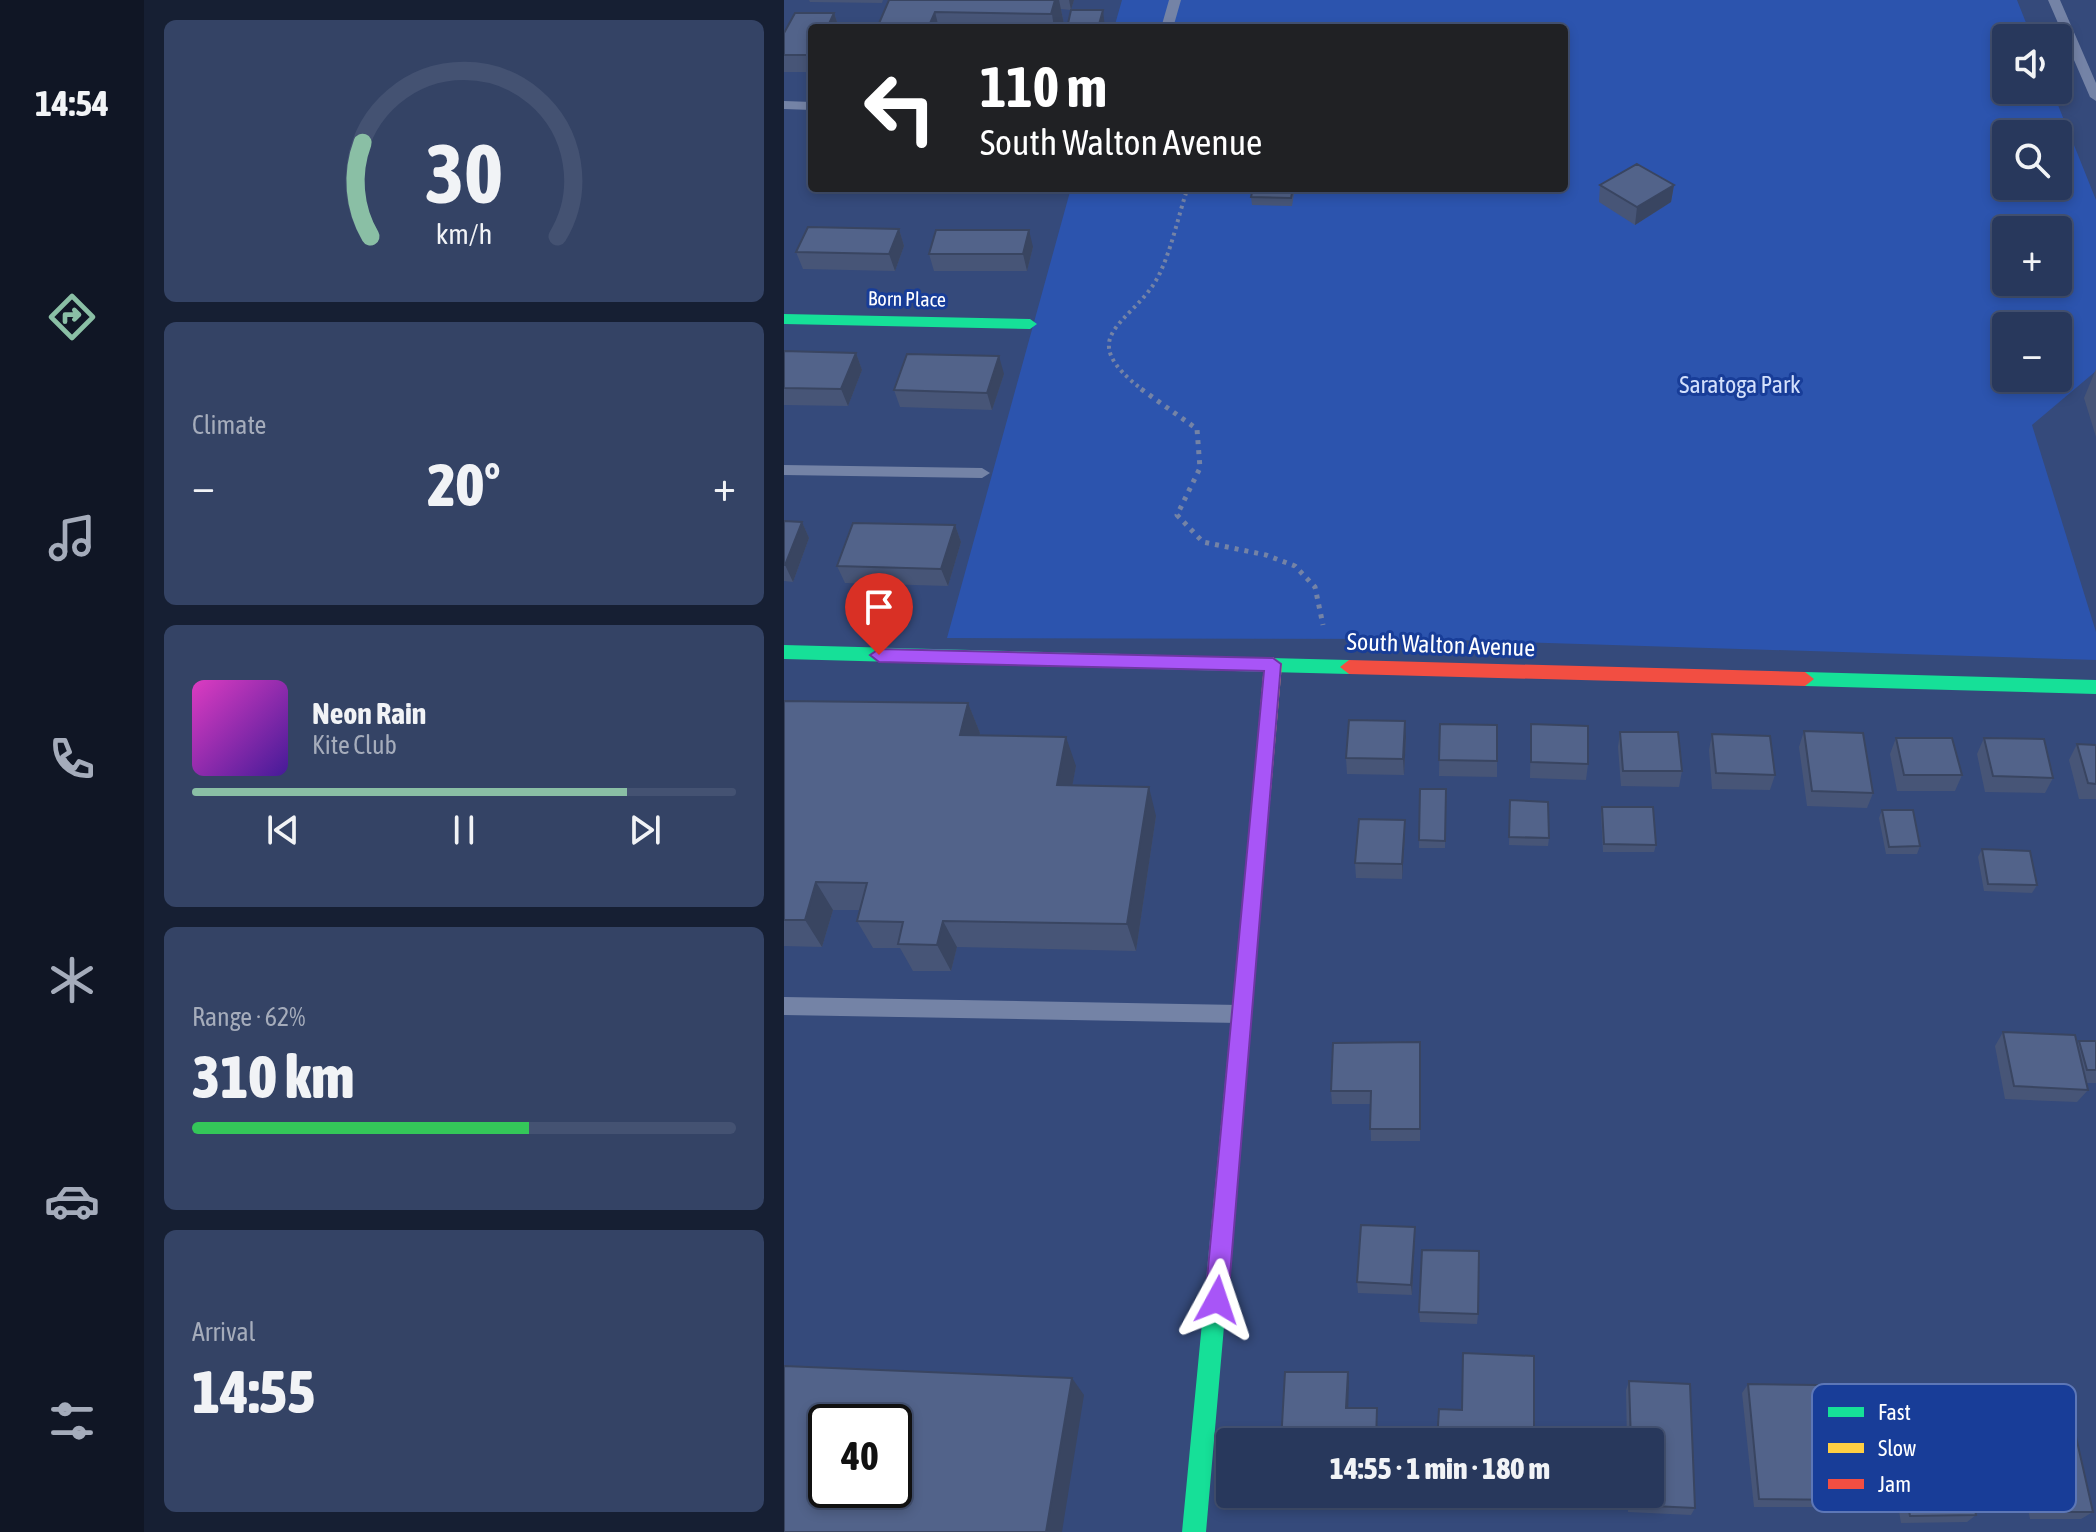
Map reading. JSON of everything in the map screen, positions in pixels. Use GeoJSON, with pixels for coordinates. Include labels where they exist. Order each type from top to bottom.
{"type":"FeatureCollection","features":[{"type":"Feature","properties":{"kind":"street","name":"Born Place"},"geometry":{"type":"LineString","coordinates":[[784,319],[1030,324]]}},
{"type":"Feature","properties":{"kind":"street","name":"South Walton Avenue"},"geometry":{"type":"LineString","coordinates":[[784,652],[2096,687]]}},
{"type":"Feature","properties":{"kind":"street"},"geometry":{"type":"LineString","coordinates":[[1194,1532],[1273,664]]}},
{"type":"Feature","properties":{"kind":"lane"},"geometry":{"type":"LineString","coordinates":[[1168,24],[1175,0]]}},
{"type":"Feature","properties":{"kind":"lane"},"geometry":{"type":"LineString","coordinates":[[2054,0],[2096,97]]}},
{"type":"Feature","properties":{"kind":"lane"},"geometry":{"type":"LineString","coordinates":[[784,105],[808,106]]}},
{"type":"Feature","properties":{"kind":"lane"},"geometry":{"type":"LineString","coordinates":[[784,470],[982,473]]}},
{"type":"Feature","properties":{"kind":"lane"},"geometry":{"type":"LineString","coordinates":[[784,1006],[1242,1014]]}},
{"type":"Feature","properties":{"kind":"path"},"geometry":{"type":"LineString","coordinates":[[1182,192],[1186,193],[1157,280],[1121,315],[1109,342],[1114,361],[1132,382],[1177,410],[1197,429],[1200,468],[1177,515],[1203,541],[1265,555],[1296,566],[1312,578],[1322,602],[1323,625]]}},
{"type":"Feature","properties":{"kind":"green space","name":"Saratoga Park"},"geometry":{"type":"Polygon","coordinates":[[[1122,0],[2017,0],[2026,24],[1992,24],[1992,104],[2058,104],[2064,120],[1992,120],[1992,200],[2072,200],[2072,140],[2096,200],[2096,371],[2072,391],[2072,312],[1992,312],[1992,392],[2071,392],[2032,425],[2096,632],[2096,660],[1423,639],[947,638],[1070,192],[1568,192],[1568,24],[1115,24],[1122,0]]]}},
{"type":"Feature","properties":{"kind":"building"},"geometry":{"type":"Polygon","coordinates":[[[889,0],[1055,0],[1051,14],[935,12],[930,24],[879,24],[889,0]]]}},
{"type":"Feature","properties":{"kind":"building"},"geometry":{"type":"Polygon","coordinates":[[[1071,10],[1103,10],[1099,24],[1068,24],[1071,10]]]}},
{"type":"Feature","properties":{"kind":"building"},"geometry":{"type":"Polygon","coordinates":[[[795,13],[834,13],[829,24],[808,24],[808,55],[784,55],[784,33],[795,13]]]}},
{"type":"Feature","properties":{"kind":"building"},"geometry":{"type":"Polygon","coordinates":[[[1637,164],[1674,185],[1637,207],[1600,185],[1637,164]]]}},
{"type":"Feature","properties":{"kind":"building"},"geometry":{"type":"Polygon","coordinates":[[[1252,192],[1292,192],[1291,198],[1251,197],[1252,192]]]}},
{"type":"Feature","properties":{"kind":"building"},"geometry":{"type":"Polygon","coordinates":[[[808,227],[899,229],[889,254],[796,252],[808,227]]]}},
{"type":"Feature","properties":{"kind":"building"},"geometry":{"type":"Polygon","coordinates":[[[936,230],[1029,230],[1023,254],[929,254],[936,230]]]}},
{"type":"Feature","properties":{"kind":"building"},"geometry":{"type":"Polygon","coordinates":[[[784,351],[856,353],[841,389],[784,388],[784,351]]]}},
{"type":"Feature","properties":{"kind":"building"},"geometry":{"type":"Polygon","coordinates":[[[907,354],[999,356],[987,393],[894,390],[907,354]]]}},
{"type":"Feature","properties":{"kind":"building"},"geometry":{"type":"Polygon","coordinates":[[[784,521],[802,522],[785,565],[784,565],[784,521]]]}},
{"type":"Feature","properties":{"kind":"building"},"geometry":{"type":"Polygon","coordinates":[[[853,523],[955,525],[941,569],[837,566],[853,523]]]}},
{"type":"Feature","properties":{"kind":"building"},"geometry":{"type":"Polygon","coordinates":[[[784,701],[968,703],[960,735],[1066,737],[1057,785],[1149,787],[1127,924],[943,921],[937,945],[898,944],[903,922],[857,921],[867,883],[816,882],[805,920],[784,920],[784,701]]]}},
{"type":"Feature","properties":{"kind":"building"},"geometry":{"type":"Polygon","coordinates":[[[1349,720],[1405,721],[1403,759],[1346,758],[1349,720]]]}},
{"type":"Feature","properties":{"kind":"building"},"geometry":{"type":"Polygon","coordinates":[[[1440,724],[1497,725],[1497,761],[1439,760],[1440,724]]]}},
{"type":"Feature","properties":{"kind":"building"},"geometry":{"type":"Polygon","coordinates":[[[1531,724],[1588,726],[1588,764],[1531,762],[1531,724]]]}},
{"type":"Feature","properties":{"kind":"building"},"geometry":{"type":"Polygon","coordinates":[[[1804,731],[1863,733],[1873,793],[1812,791],[1804,731]]]}},
{"type":"Feature","properties":{"kind":"building"},"geometry":{"type":"Polygon","coordinates":[[[1620,732],[1678,732],[1682,771],[1623,771],[1620,732]]]}},
{"type":"Feature","properties":{"kind":"building"},"geometry":{"type":"Polygon","coordinates":[[[1712,734],[1770,736],[1775,775],[1716,773],[1712,734]]]}},
{"type":"Feature","properties":{"kind":"building"},"geometry":{"type":"Polygon","coordinates":[[[1896,738],[1952,738],[1962,775],[1904,775],[1896,738]]]}},
{"type":"Feature","properties":{"kind":"building"},"geometry":{"type":"Polygon","coordinates":[[[1984,738],[2044,739],[2053,778],[1993,776],[1984,738]]]}},
{"type":"Feature","properties":{"kind":"building"},"geometry":{"type":"Polygon","coordinates":[[[2077,744],[2096,745],[2096,784],[2088,783],[2077,744]]]}},
{"type":"Feature","properties":{"kind":"building"},"geometry":{"type":"Polygon","coordinates":[[[1420,789],[1446,789],[1445,841],[1419,840],[1420,789]]]}},
{"type":"Feature","properties":{"kind":"building"},"geometry":{"type":"Polygon","coordinates":[[[1510,800],[1548,802],[1549,838],[1509,837],[1510,800]]]}},
{"type":"Feature","properties":{"kind":"building"},"geometry":{"type":"Polygon","coordinates":[[[1602,807],[1653,807],[1656,845],[1604,844],[1602,807]]]}},
{"type":"Feature","properties":{"kind":"building"},"geometry":{"type":"Polygon","coordinates":[[[1882,810],[1913,810],[1920,846],[1889,847],[1882,810]]]}},
{"type":"Feature","properties":{"kind":"building"},"geometry":{"type":"Polygon","coordinates":[[[1359,819],[1405,820],[1402,864],[1355,863],[1359,819]]]}},
{"type":"Feature","properties":{"kind":"building"},"geometry":{"type":"Polygon","coordinates":[[[1982,849],[2030,851],[2037,885],[1988,884],[1982,849]]]}},
{"type":"Feature","properties":{"kind":"building"},"geometry":{"type":"Polygon","coordinates":[[[2003,1032],[2075,1035],[2088,1090],[2014,1086],[2003,1032]]]}},
{"type":"Feature","properties":{"kind":"building"},"geometry":{"type":"Polygon","coordinates":[[[2079,1041],[2096,1041],[2096,1070],[2087,1070],[2079,1041]]]}},
{"type":"Feature","properties":{"kind":"building"},"geometry":{"type":"Polygon","coordinates":[[[1420,1042],[1420,1129],[1370,1129],[1371,1091],[1331,1091],[1333,1043],[1420,1042]]]}},
{"type":"Feature","properties":{"kind":"building"},"geometry":{"type":"Polygon","coordinates":[[[1361,1225],[1415,1227],[1411,1285],[1357,1282],[1361,1225]]]}},
{"type":"Feature","properties":{"kind":"building"},"geometry":{"type":"Polygon","coordinates":[[[1422,1250],[1479,1251],[1478,1314],[1419,1312],[1422,1250]]]}},
{"type":"Feature","properties":{"kind":"building"},"geometry":{"type":"Polygon","coordinates":[[[1463,1353],[1534,1356],[1534,1428],[1438,1428],[1439,1409],[1462,1410],[1463,1353]]]}},
{"type":"Feature","properties":{"kind":"building"},"geometry":{"type":"Polygon","coordinates":[[[784,1366],[1072,1378],[1046,1532],[784,1532],[784,1366]]]}},
{"type":"Feature","properties":{"kind":"building"},"geometry":{"type":"Polygon","coordinates":[[[1285,1372],[1348,1372],[1346,1408],[1377,1408],[1376,1428],[1282,1428],[1285,1372]]]}},
{"type":"Feature","properties":{"kind":"building"},"geometry":{"type":"Polygon","coordinates":[[[1629,1381],[1690,1384],[1695,1508],[1664,1507],[1664,1428],[1631,1428],[1629,1381]]]}},
{"type":"Feature","properties":{"kind":"building"},"geometry":{"type":"Polygon","coordinates":[[[1748,1384],[1812,1385],[1812,1500],[1759,1499],[1748,1384]]]}},
{"type":"Feature","properties":{"kind":"building"},"geometry":{"type":"Polygon","coordinates":[[[2076,1437],[2093,1512],[2076,1512],[2076,1437]]]}},
{"type":"Feature","properties":{"kind":"building"},"geometry":{"type":"Polygon","coordinates":[[[1909,1512],[1975,1512],[1976,1515],[1910,1516],[1909,1512]]]}},
{"type":"Feature","properties":{"kind":"traffic: fast"},"geometry":{"type":"LineString","coordinates":[[784,319],[1030,324]]}},
{"type":"Feature","properties":{"kind":"traffic: fast"},"geometry":{"type":"LineString","coordinates":[[784,652],[1349,667]]}},
{"type":"Feature","properties":{"kind":"traffic: fast"},"geometry":{"type":"LineString","coordinates":[[1805,679],[2096,687]]}},
{"type":"Feature","properties":{"kind":"traffic: fast"},"geometry":{"type":"LineString","coordinates":[[1194,1532],[1262,790]]}},
{"type":"Feature","properties":{"kind":"traffic: slow"},"geometry":{"type":"LineString","coordinates":[[1262,790],[1273,664]]}},
{"type":"Feature","properties":{"kind":"traffic: jam"},"geometry":{"type":"LineString","coordinates":[[1349,667],[1805,679]]}},
{"type":"Feature","properties":{"kind":"route"},"geometry":{"type":"LineString","coordinates":[[879,655],[1273,664],[1217,1300]]}}]}
